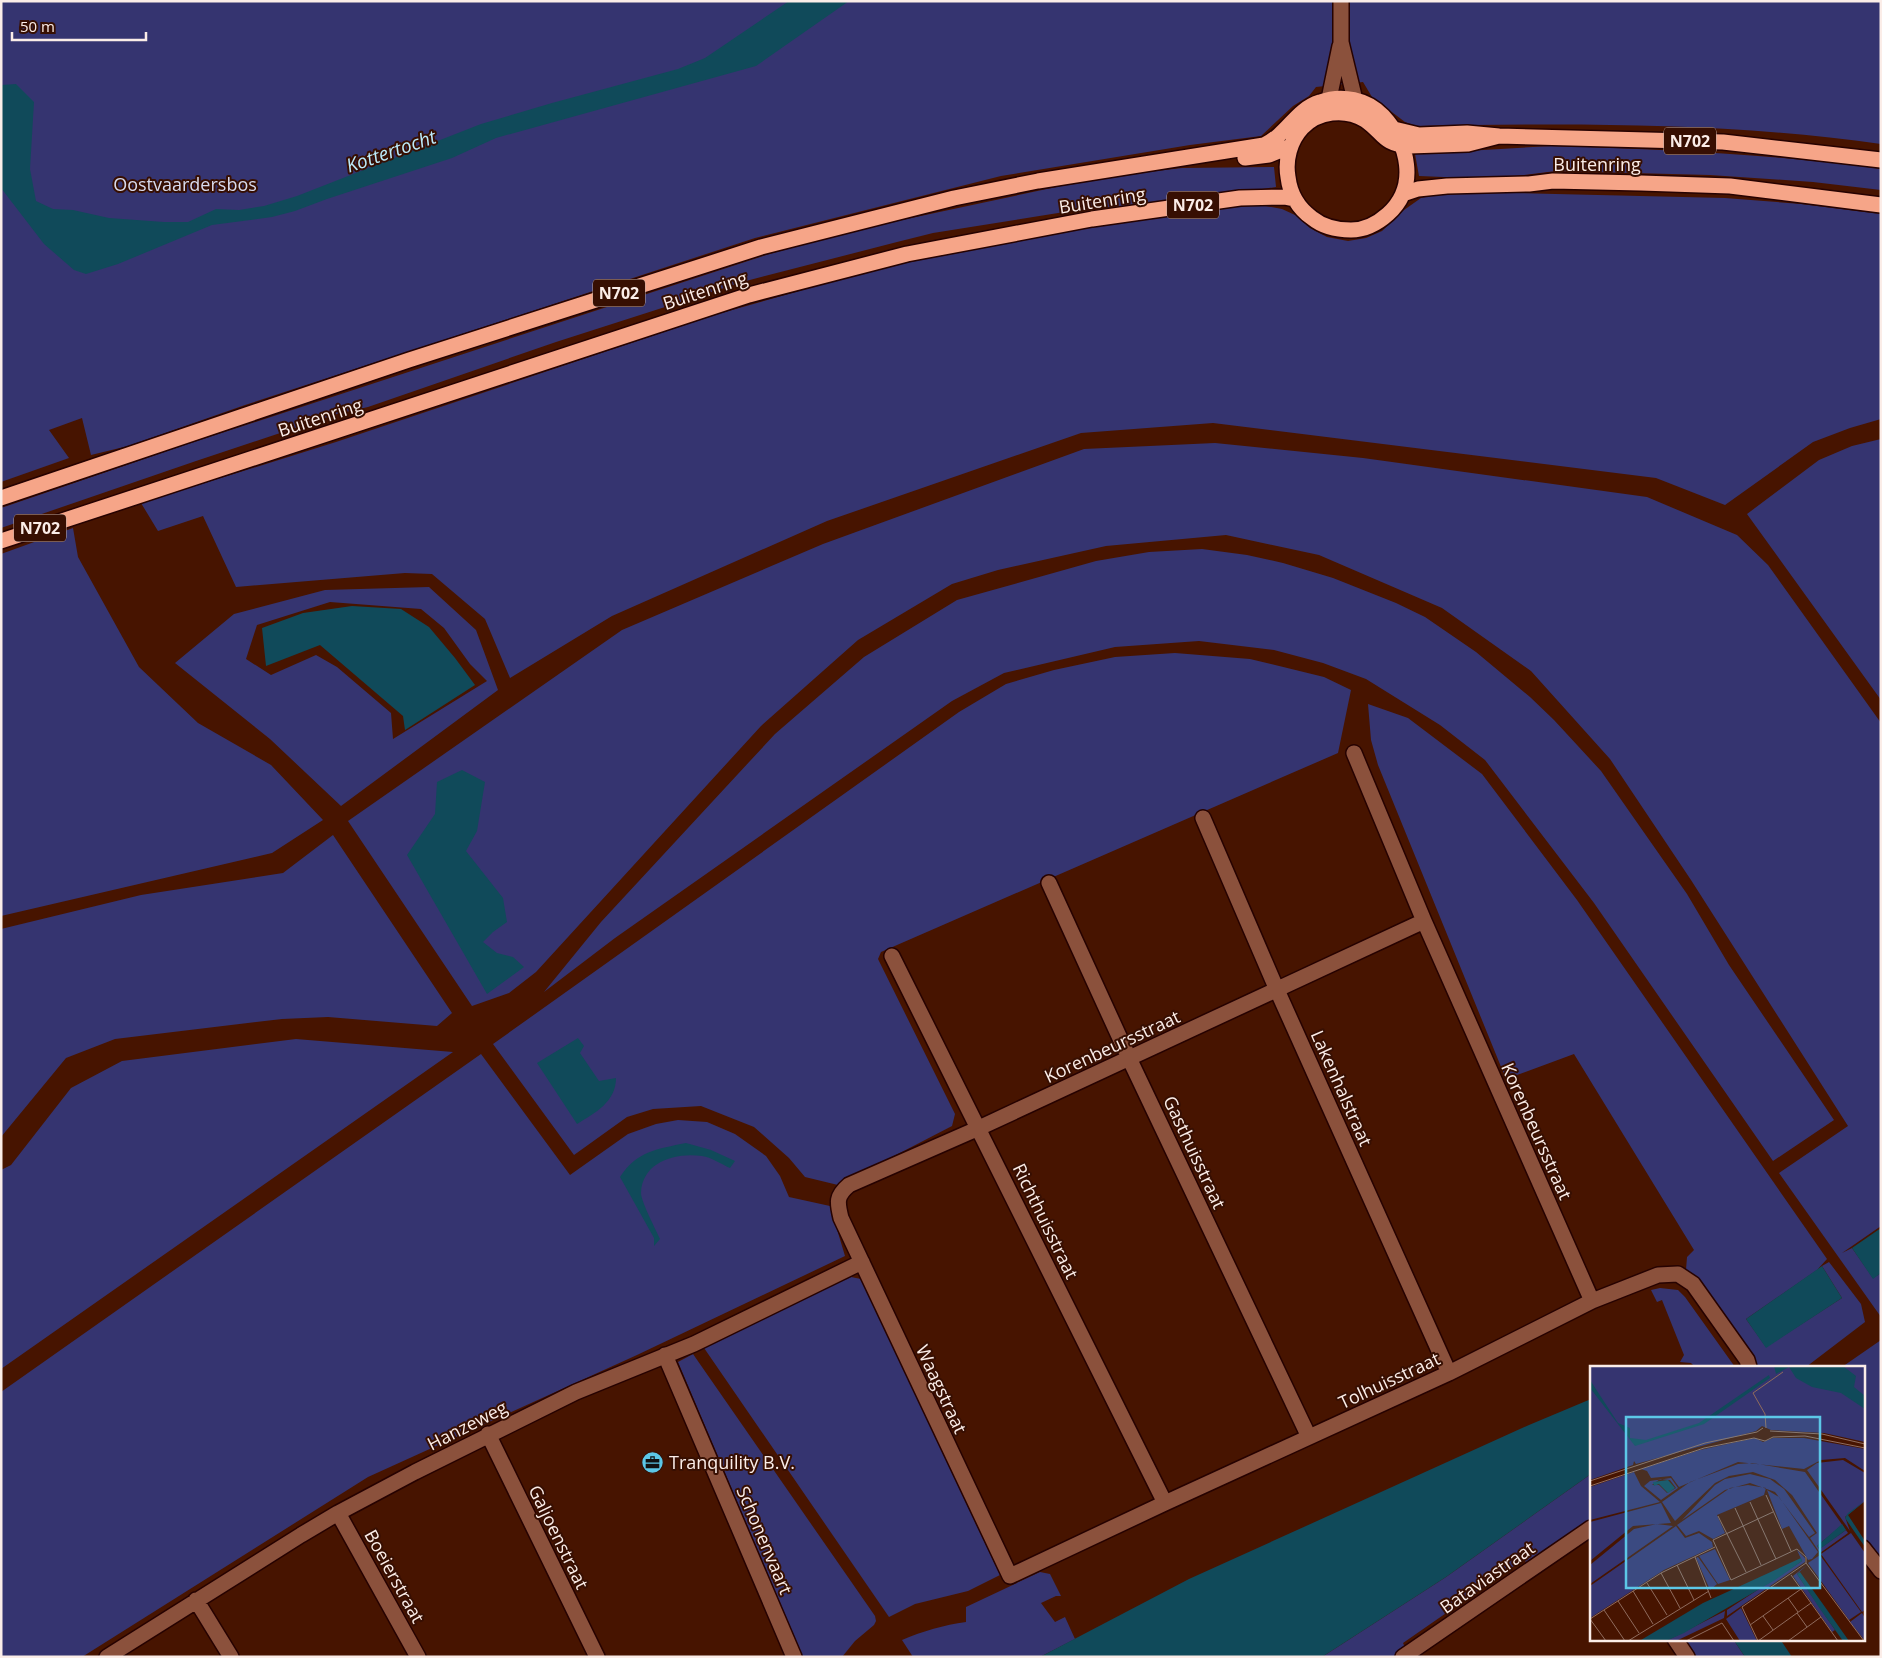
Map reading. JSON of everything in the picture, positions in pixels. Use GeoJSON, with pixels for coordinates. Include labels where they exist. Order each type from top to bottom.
{"type":"FeatureCollection","features":[{"type":"Feature","properties":{"kind":"highway","name":"N702"},"geometry":{"type":"LineString","coordinates":[[1320,116],[1329,99],[1355,100],[1373,108],[1394,129],[1403,146],[1408,170],[1403,194],[1384,218],[1375,224],[1355,230],[1335,229],[1316,222],[1300,208],[1294,199],[1287,173],[1291,146],[1297,135],[1305,126],[1320,116],[1338,112],[1356,116],[1372,125],[1389,142],[1403,146]]}},
{"type":"Feature","properties":{"kind":"highway","name":"Buitenring"},"geometry":{"type":"LineString","coordinates":[[1,498],[409,360],[761,247],[954,198],[1038,181],[1264,145],[1275,140],[1310,106],[1329,99]]}},
{"type":"Feature","properties":{"kind":"highway","name":"Buitenring"},"geometry":{"type":"LineString","coordinates":[[1394,129],[1420,135],[1467,133],[1499,136],[1723,142],[1881,160]]}},
{"type":"Feature","properties":{"kind":"highway","name":"Buitenring"},"geometry":{"type":"LineString","coordinates":[[1403,146],[1468,144],[1499,136]]}},
{"type":"Feature","properties":{"kind":"highway","name":"Buitenring"},"geometry":{"type":"LineString","coordinates":[[1163,161],[1221,160],[1268,155],[1291,146]]}},
{"type":"Feature","properties":{"kind":"highway","name":"Buitenring"},"geometry":{"type":"LineString","coordinates":[[1403,194],[1418,189],[1447,186],[1529,184],[1553,181],[1641,183],[1730,186],[1881,205]]}},
{"type":"Feature","properties":{"kind":"highway","name":"Buitenring"},"geometry":{"type":"LineString","coordinates":[[1,541],[767,290],[907,254],[1092,219],[1240,198],[1284,197],[1294,199]]}},
{"type":"Feature","properties":{"kind":"street"},"geometry":{"type":"LineString","coordinates":[[1329,99],[1341,42],[1341,1]]}},
{"type":"Feature","properties":{"kind":"street"},"geometry":{"type":"LineString","coordinates":[[1341,42],[1355,100]]}},
{"type":"Feature","properties":{"kind":"street","name":"Korenbeursstraat"},"geometry":{"type":"LineString","coordinates":[[1354,753],[1424,921],[1592,1301]]}},
{"type":"Feature","properties":{"kind":"street","name":"Lakenhalstraat"},"geometry":{"type":"LineString","coordinates":[[1203,818],[1277,990],[1449,1373]]}},
{"type":"Feature","properties":{"kind":"street","name":"Gasthuisstraat"},"geometry":{"type":"LineString","coordinates":[[1049,883],[1129,1058],[1309,1437]]}},
{"type":"Feature","properties":{"kind":"street","name":"Korenbeursstraat"},"geometry":{"type":"LineString","coordinates":[[841,1218],[837,1204],[840,1192],[849,1185],[979,1128],[1424,921]]}},
{"type":"Feature","properties":{"kind":"street","name":"Richthuisstraat"},"geometry":{"type":"LineString","coordinates":[[892,956],[1164,1503]]}},
{"type":"Feature","properties":{"kind":"street","name":"Waagstraat"},"geometry":{"type":"LineString","coordinates":[[841,1218],[1010,1576]]}},
{"type":"Feature","properties":{"kind":"street","name":"Hanzeweg"},"geometry":{"type":"LineString","coordinates":[[107,1657],[338,1513],[488,1434],[576,1392],[694,1344],[862,1262]]}},
{"type":"Feature","properties":{"kind":"street","name":"Tolhuisstraat"},"geometry":{"type":"LineString","coordinates":[[1010,1576],[1164,1503],[1449,1373],[1592,1301],[1658,1275],[1678,1274],[1694,1284],[1747,1360],[1749,1366]]}},
{"type":"Feature","properties":{"kind":"street","name":"Schonenvaart"},"geometry":{"type":"LineString","coordinates":[[665,1355],[794,1657]]}},
{"type":"Feature","properties":{"kind":"street","name":"Galjoenstraat"},"geometry":{"type":"LineString","coordinates":[[488,1434],[597,1657]]}},
{"type":"Feature","properties":{"kind":"street","name":"Boeierstraat"},"geometry":{"type":"LineString","coordinates":[[338,1513],[418,1657]]}},
{"type":"Feature","properties":{"kind":"street","name":"Bataviastraat"},"geometry":{"type":"LineString","coordinates":[[1404,1657],[1590,1529]]}},
{"type":"Feature","properties":{"kind":"street"},"geometry":{"type":"LineString","coordinates":[[1864,1549],[1881,1570]]}},
{"type":"Feature","properties":{"kind":"street"},"geometry":{"type":"LineString","coordinates":[[196,1600],[231,1657]]}},
{"type":"Feature","properties":{"kind":"street"},"geometry":{"type":"LineString","coordinates":[[1676,1640],[1687,1657]]}},
{"type":"Feature","properties":{"kind":"green space","name":"Oostvaardersbos"},"geometry":{"type":"Polygon","coordinates":[[[1,1],[1881,1],[1881,144],[1766,131],[1708,128],[1533,124],[1416,126],[1405,122],[1372,97],[1363,82],[1316,87],[1309,96],[1293,106],[1261,136],[1190,145],[1001,176],[755,238],[245,405],[128,446],[91,455],[82,418],[49,430],[69,458],[1,482],[1,1]]]}},
{"type":"Feature","properties":{"kind":"green space"},"geometry":{"type":"Polygon","coordinates":[[[1551,146],[1716,153],[1881,169],[1881,190],[1813,182],[1710,175],[1556,171],[1492,179],[1419,176],[1415,154],[1551,146]]]}},
{"type":"Feature","properties":{"kind":"green space"},"geometry":{"type":"Polygon","coordinates":[[[1274,167],[1276,187],[1172,203],[1083,209],[933,233],[746,281],[556,342],[368,407],[337,414],[1,528],[1,508],[188,444],[769,254],[869,227],[1061,186],[1182,168],[1274,167]]]}},
{"type":"Feature","properties":{"kind":"green space"},"geometry":{"type":"Polygon","coordinates":[[[1444,193],[1725,198],[1801,204],[1881,214],[1881,419],[1813,442],[1725,505],[1656,478],[1213,423],[1081,433],[827,521],[612,616],[510,678],[485,619],[432,574],[405,573],[236,587],[203,516],[158,531],[141,503],[336,442],[718,314],[855,275],[906,263],[1090,224],[1250,203],[1282,209],[1295,215],[1310,228],[1327,237],[1348,241],[1366,238],[1382,231],[1404,210],[1421,198],[1444,193]]]}},
{"type":"Feature","properties":{"kind":"green space"},"geometry":{"type":"Polygon","coordinates":[[[1881,439],[1881,700],[1747,514],[1819,460],[1852,446],[1881,439]]]}},
{"type":"Feature","properties":{"kind":"green space"},"geometry":{"type":"Polygon","coordinates":[[[1215,443],[1363,458],[1647,497],[1737,535],[1768,565],[1881,723],[1881,1226],[1842,1253],[1852,1248],[1873,1278],[1881,1273],[1881,1317],[1779,1173],[1848,1126],[1691,880],[1610,759],[1531,671],[1442,608],[1319,555],[1226,535],[1106,546],[998,570],[952,584],[858,640],[761,726],[536,972],[509,993],[472,1006],[348,821],[622,630],[823,544],[1084,449],[1215,443]]]}},
{"type":"Feature","properties":{"kind":"green space"},"geometry":{"type":"Polygon","coordinates":[[[73,528],[78,557],[139,667],[198,723],[271,765],[323,820],[272,853],[1,916],[1,554],[73,528]]]}},
{"type":"Feature","properties":{"kind":"green space"},"geometry":{"type":"Polygon","coordinates":[[[1202,549],[1247,555],[1283,563],[1333,578],[1396,603],[1425,617],[1476,652],[1530,697],[1601,771],[1687,894],[1729,965],[1834,1120],[1773,1161],[1594,903],[1485,760],[1440,725],[1366,679],[1323,663],[1274,650],[1199,641],[1115,647],[1004,673],[952,701],[615,938],[544,992],[601,922],[775,734],[864,657],[957,600],[1096,561],[1149,552],[1202,549]]]}},
{"type":"Feature","properties":{"kind":"green space"},"geometry":{"type":"Polygon","coordinates":[[[429,587],[476,630],[498,690],[341,806],[270,739],[175,663],[234,614],[325,590],[429,587]],[[330,602],[257,625],[246,659],[271,675],[316,655],[337,667],[391,713],[393,739],[487,681],[470,664],[444,628],[421,609],[330,602]]]}},
{"type":"Feature","properties":{"kind":"green space"},"geometry":{"type":"Polygon","coordinates":[[[1175,653],[1250,659],[1324,677],[1351,690],[1338,753],[881,952],[878,959],[955,1114],[952,1126],[838,1185],[805,1177],[789,1158],[754,1127],[701,1106],[653,1109],[627,1117],[574,1155],[493,1044],[959,712],[1006,684],[1054,670],[1115,657],[1175,653]]]}},
{"type":"Feature","properties":{"kind":"green space"},"geometry":{"type":"Polygon","coordinates":[[[1368,704],[1408,718],[1482,774],[1577,900],[1827,1259],[1817,1270],[1746,1319],[1766,1347],[1842,1298],[1822,1266],[1829,1262],[1861,1304],[1865,1322],[1807,1366],[1754,1366],[1700,1280],[1686,1270],[1687,1257],[1694,1250],[1574,1054],[1506,1079],[1378,765],[1371,740],[1368,704]]]}},
{"type":"Feature","properties":{"kind":"green space"},"geometry":{"type":"Polygon","coordinates":[[[333,835],[452,1013],[437,1026],[328,1017],[282,1019],[115,1039],[66,1058],[1,1137],[1,929],[141,895],[283,873],[333,835]]]}},
{"type":"Feature","properties":{"kind":"green space"},"geometry":{"type":"Polygon","coordinates":[[[296,1039],[453,1052],[1,1369],[1,1170],[11,1165],[71,1088],[122,1061],[296,1039]]]}},
{"type":"Feature","properties":{"kind":"green space"},"geometry":{"type":"Polygon","coordinates":[[[481,1054],[570,1175],[628,1134],[656,1124],[678,1120],[707,1122],[735,1134],[766,1156],[780,1176],[789,1197],[830,1206],[845,1256],[637,1355],[368,1477],[82,1657],[1,1657],[1,1392],[481,1054]]]}},
{"type":"Feature","properties":{"kind":"green space"},"geometry":{"type":"Polygon","coordinates":[[[851,1277],[861,1279],[1000,1575],[968,1591],[915,1604],[889,1617],[702,1345],[851,1277]]]}},
{"type":"Feature","properties":{"kind":"green space"},"geometry":{"type":"Polygon","coordinates":[[[1660,1288],[1678,1290],[1734,1366],[1694,1366],[1691,1363],[1680,1362],[1684,1355],[1662,1300],[1657,1302],[1651,1290],[1660,1288]]]}},
{"type":"Feature","properties":{"kind":"green space"},"geometry":{"type":"Polygon","coordinates":[[[1881,1340],[1881,1560],[1864,1538],[1864,1366],[1843,1366],[1881,1340]]]}},
{"type":"Feature","properties":{"kind":"green space"},"geometry":{"type":"Polygon","coordinates":[[[693,1354],[875,1616],[876,1621],[874,1625],[855,1641],[842,1657],[803,1657],[678,1362],[693,1354]]]}},
{"type":"Feature","properties":{"kind":"green space"},"geometry":{"type":"Polygon","coordinates":[[[1590,1475],[1590,1522],[1528,1566],[1524,1559],[1403,1643],[1406,1650],[1396,1657],[1322,1657],[1446,1577],[1590,1475]]]}},
{"type":"Feature","properties":{"kind":"green space"},"geometry":{"type":"Polygon","coordinates":[[[1040,1572],[1050,1574],[1061,1596],[1056,1596],[1041,1603],[1055,1622],[1065,1617],[1075,1639],[1040,1657],[913,1657],[902,1640],[934,1629],[966,1622],[966,1607],[1040,1572]]]}},
{"type":"Feature","properties":{"kind":"green space"},"geometry":{"type":"Polygon","coordinates":[[[1686,1640],[1734,1640],[1745,1657],[1697,1657],[1686,1640]]]}},
{"type":"Feature","properties":{"kind":"water"},"geometry":{"type":"Polygon","coordinates":[[[789,1],[849,1],[756,66],[496,138],[452,158],[295,211],[272,217],[212,225],[118,264],[86,274],[74,270],[44,244],[1,188],[1,85],[16,84],[34,102],[30,169],[36,201],[53,209],[73,210],[109,218],[188,222],[216,209],[239,210],[264,206],[297,196],[481,124],[678,69],[705,58],[789,1]]]}},
{"type":"Feature","properties":{"kind":"water"},"geometry":{"type":"Polygon","coordinates":[[[352,606],[401,609],[429,627],[475,685],[405,730],[403,716],[320,645],[266,666],[262,628],[303,613],[352,606]]]}},
{"type":"Feature","properties":{"kind":"water"},"geometry":{"type":"Polygon","coordinates":[[[462,770],[485,782],[477,831],[466,851],[503,898],[507,922],[483,942],[497,953],[513,957],[524,967],[487,994],[407,855],[435,814],[437,782],[462,770]]]}},
{"type":"Feature","properties":{"kind":"water"},"geometry":{"type":"Polygon","coordinates":[[[578,1038],[584,1046],[580,1053],[599,1081],[616,1078],[612,1094],[603,1106],[577,1124],[537,1063],[578,1038]]]}},
{"type":"Feature","properties":{"kind":"water"},"geometry":{"type":"Polygon","coordinates":[[[686,1143],[711,1150],[735,1161],[730,1168],[705,1157],[681,1156],[662,1161],[647,1174],[641,1193],[660,1239],[654,1246],[654,1238],[620,1177],[641,1156],[649,1152],[686,1143]]]}},
{"type":"Feature","properties":{"kind":"water"},"geometry":{"type":"Polygon","coordinates":[[[1881,1228],[1881,1273],[1873,1279],[1852,1248],[1881,1228]]]}},
{"type":"Feature","properties":{"kind":"water"},"geometry":{"type":"Polygon","coordinates":[[[1822,1266],[1842,1298],[1766,1348],[1746,1319],[1822,1266]]]}},
{"type":"Feature","properties":{"kind":"water"},"geometry":{"type":"Polygon","coordinates":[[[1590,1399],[1590,1475],[1446,1577],[1322,1657],[1040,1657],[1189,1579],[1529,1425],[1590,1399]]]}},
{"type":"Feature","properties":{"kind":"water"},"geometry":{"type":"Polygon","coordinates":[[[1734,1640],[1781,1640],[1792,1657],[1745,1657],[1734,1640]]]}},
{"type":"Feature","properties":{"kind":"place","name":"Tranquility B.V."},"geometry":{"type":"Point","coordinates":[653,1462]}},
{"type":"Feature","properties":{"kind":"water label","name":"Kottertocht"},"geometry":{"type":"Point","coordinates":[391,151]}}]}
